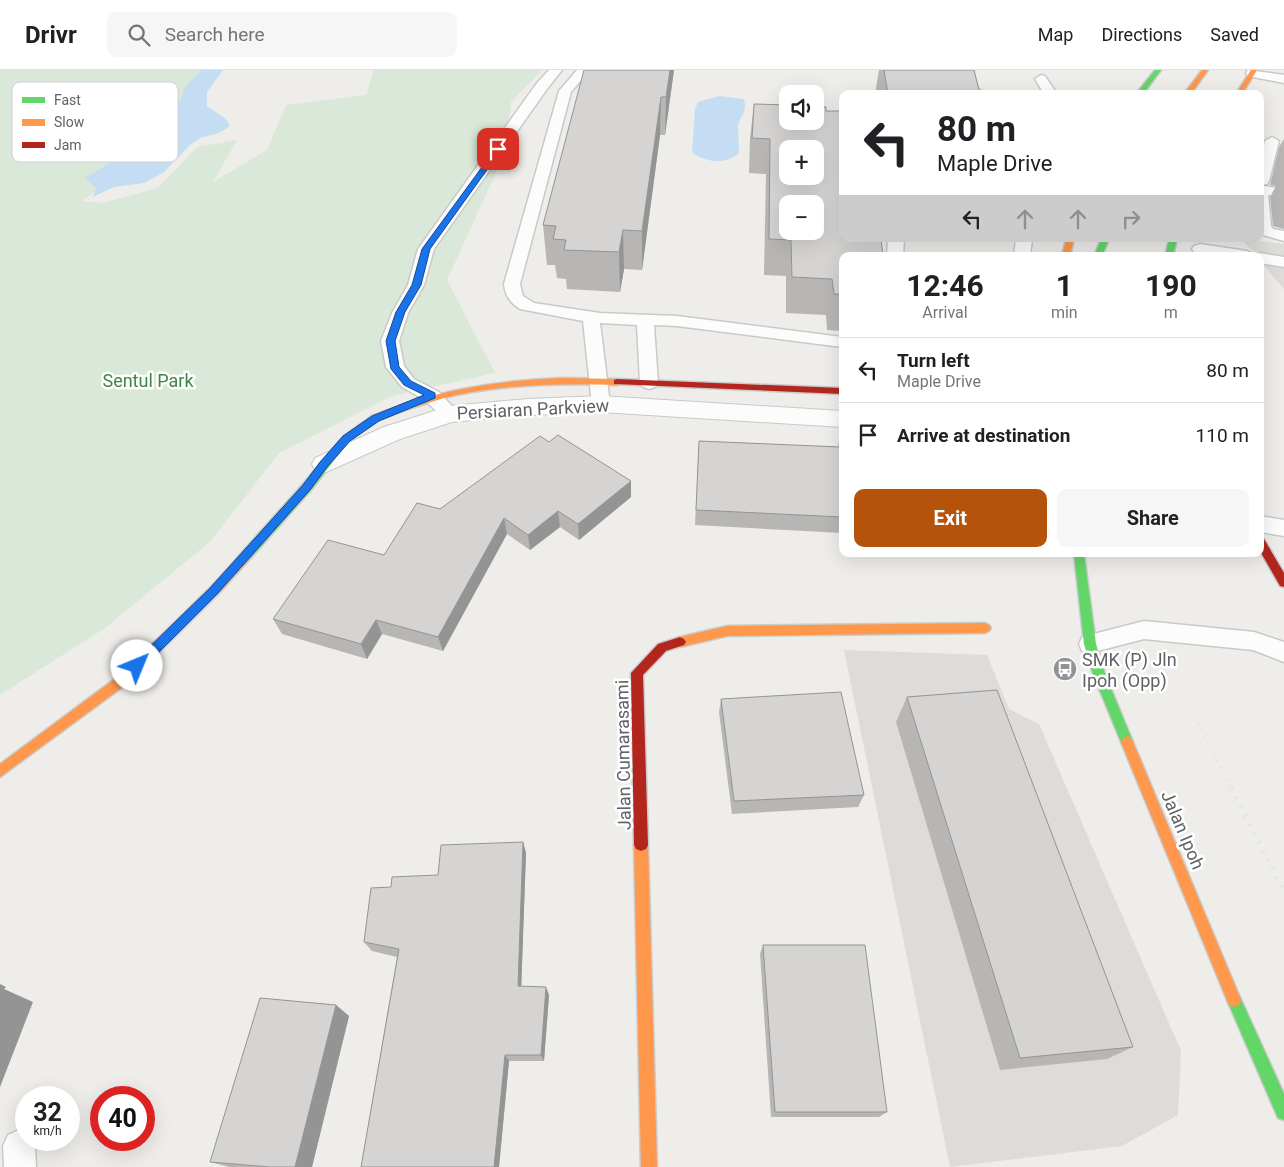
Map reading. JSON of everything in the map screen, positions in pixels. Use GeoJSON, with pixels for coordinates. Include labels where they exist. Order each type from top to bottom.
{"type":"FeatureCollection","features":[{"type":"Feature","properties":{"kind":"street"},"geometry":{"type":"LineString","coordinates":[[1142,90],[1158,70]]}},
{"type":"Feature","properties":{"kind":"street"},"geometry":{"type":"LineString","coordinates":[[1190,90],[1205,70]]}},
{"type":"Feature","properties":{"kind":"street"},"geometry":{"type":"LineString","coordinates":[[1241,90],[1253,72]]}},
{"type":"Feature","properties":{"kind":"street","name":"Persiaran Parkview"},"geometry":{"type":"LineString","coordinates":[[432,396],[510,384],[598,381],[839,391]]}},
{"type":"Feature","properties":{"kind":"street"},"geometry":{"type":"LineString","coordinates":[[0,771],[124,679],[214,591],[307,487],[347,438],[375,418],[432,396]]}},
{"type":"Feature","properties":{"kind":"street","name":"Persiaran Parkview"},"geometry":{"type":"LineString","coordinates":[[450,414],[528,407],[601,404],[839,419]]}},
{"type":"Feature","properties":{"kind":"street"},"geometry":{"type":"LineString","coordinates":[[324,464],[392,433],[450,414]]}},
{"type":"Feature","properties":{"kind":"street"},"geometry":{"type":"LineString","coordinates":[[1264,549],[1284,584]]}},
{"type":"Feature","properties":{"kind":"street","name":"Jalan Ipoh"},"geometry":{"type":"LineString","coordinates":[[1079,557],[1090,644],[1099,674],[1259,1059],[1284,1112]]}},
{"type":"Feature","properties":{"kind":"street","name":"Jalan Cumarasami"},"geometry":{"type":"LineString","coordinates":[[648,1167],[637,673],[662,647],[727,631],[985,628]]}},
{"type":"Feature","properties":{"kind":"lane"},"geometry":{"type":"LineString","coordinates":[[432,396],[408,383],[394,367],[390,341],[400,312],[416,285],[426,249],[542,86],[556,70]]}},
{"type":"Feature","properties":{"kind":"lane"},"geometry":{"type":"LineString","coordinates":[[584,70],[565,91],[512,284],[513,295],[519,302],[530,307],[591,316],[677,321],[839,342]]}},
{"type":"Feature","properties":{"kind":"lane"},"geometry":{"type":"LineString","coordinates":[[925,70],[946,74],[974,90]]}},
{"type":"Feature","properties":{"kind":"lane"},"geometry":{"type":"LineString","coordinates":[[1253,72],[1284,79]]}},
{"type":"Feature","properties":{"kind":"lane"},"geometry":{"type":"LineString","coordinates":[[1041,79],[1048,90]]}},
{"type":"Feature","properties":{"kind":"lane"},"geometry":{"type":"LineString","coordinates":[[565,91],[584,89]]}},
{"type":"Feature","properties":{"kind":"lane"},"geometry":{"type":"LineString","coordinates":[[1264,170],[1273,137]]}},
{"type":"Feature","properties":{"kind":"lane"},"geometry":{"type":"LineString","coordinates":[[1264,182],[1284,187]]}},
{"type":"Feature","properties":{"kind":"lane"},"geometry":{"type":"LineString","coordinates":[[1264,190],[1284,193]]}},
{"type":"Feature","properties":{"kind":"lane"},"geometry":{"type":"LineString","coordinates":[[1264,228],[1268,232],[1284,236]]}},
{"type":"Feature","properties":{"kind":"lane"},"geometry":{"type":"LineString","coordinates":[[1199,248],[1223,252]]}},
{"type":"Feature","properties":{"kind":"lane"},"geometry":{"type":"LineString","coordinates":[[1264,259],[1284,262]]}},
{"type":"Feature","properties":{"kind":"lane"},"geometry":{"type":"LineString","coordinates":[[591,316],[601,404]]}},
{"type":"Feature","properties":{"kind":"lane"},"geometry":{"type":"LineString","coordinates":[[645,320],[648,383]]}},
{"type":"Feature","properties":{"kind":"lane","name":"Persiaran Parkview"},"geometry":{"type":"LineString","coordinates":[[432,396],[450,414]]}},
{"type":"Feature","properties":{"kind":"lane"},"geometry":{"type":"LineString","coordinates":[[1264,525],[1284,528]]}},
{"type":"Feature","properties":{"kind":"lane"},"geometry":{"type":"LineString","coordinates":[[1090,644],[1144,630],[1254,641],[1284,652]]}},
{"type":"Feature","properties":{"kind":"shaded area"},"geometry":{"type":"Polygon","coordinates":[[[1244,242],[1284,244],[1284,289],[1264,266],[1264,252],[1253,252],[1244,242]]]}},
{"type":"Feature","properties":{"kind":"shaded area"},"geometry":{"type":"Polygon","coordinates":[[[844,650],[987,655],[1009,709],[1039,724],[1181,1051],[1178,1115],[1122,1146],[950,1167],[844,650]]]}},
{"type":"Feature","properties":{"kind":"green space","name":"Sentul Park"},"geometry":{"type":"Polygon","coordinates":[[[0,70],[206,70],[183,126],[178,130],[178,82],[12,82],[12,162],[135,162],[82,201],[103,203],[158,188],[197,147],[237,140],[213,182],[267,150],[286,105],[366,95],[374,70],[542,70],[511,102],[505,153],[447,280],[495,373],[392,396],[279,453],[211,541],[105,628],[0,695],[0,70]]]}},
{"type":"Feature","properties":{"kind":"water"},"geometry":{"type":"Polygon","coordinates":[[[202,70],[223,70],[207,92],[207,106],[226,119],[230,126],[219,133],[200,138],[178,157],[178,106],[186,85],[202,70]]]}},
{"type":"Feature","properties":{"kind":"water"},"geometry":{"type":"Polygon","coordinates":[[[719,96],[744,99],[745,109],[738,125],[738,154],[727,160],[715,161],[692,153],[695,109],[698,102],[719,96]]]}},
{"type":"Feature","properties":{"kind":"water"},"geometry":{"type":"Polygon","coordinates":[[[111,162],[174,162],[163,173],[144,183],[114,187],[93,197],[96,188],[85,178],[111,162]]]}},
{"type":"Feature","properties":{"kind":"building"},"geometry":{"type":"Polygon","coordinates":[[[584,70],[670,70],[666,97],[661,97],[642,231],[623,230],[619,252],[564,250],[566,240],[553,239],[556,226],[543,225],[584,70]]]}},
{"type":"Feature","properties":{"kind":"building"},"geometry":{"type":"Polygon","coordinates":[[[884,70],[974,70],[979,90],[887,90],[884,70]]]}},
{"type":"Feature","properties":{"kind":"building"},"geometry":{"type":"Polygon","coordinates":[[[754,104],[779,105],[779,130],[824,130],[824,107],[826,107],[826,111],[839,111],[839,242],[881,242],[883,252],[839,252],[839,294],[834,294],[832,279],[792,277],[791,240],[824,240],[824,195],[779,195],[779,239],[769,239],[770,139],[752,138],[754,104]]]}},
{"type":"Feature","properties":{"kind":"building"},"geometry":{"type":"Polygon","coordinates":[[[558,435],[631,481],[578,524],[558,511],[528,535],[504,518],[438,637],[376,620],[361,644],[273,619],[328,540],[384,555],[417,503],[440,509],[540,436],[549,442],[558,435]]]}},
{"type":"Feature","properties":{"kind":"building"},"geometry":{"type":"Polygon","coordinates":[[[699,441],[839,447],[839,517],[696,510],[699,441]]]}},
{"type":"Feature","properties":{"kind":"building"},"geometry":{"type":"Polygon","coordinates":[[[997,690],[1133,1047],[1020,1058],[907,697],[997,690]]]}},
{"type":"Feature","properties":{"kind":"building"},"geometry":{"type":"Polygon","coordinates":[[[841,692],[864,795],[734,801],[721,699],[841,692]]]}},
{"type":"Feature","properties":{"kind":"building"},"geometry":{"type":"Polygon","coordinates":[[[523,842],[518,986],[546,987],[541,1055],[505,1055],[494,1167],[361,1167],[399,949],[364,942],[371,888],[391,887],[392,877],[438,875],[441,845],[523,842]]]}},
{"type":"Feature","properties":{"kind":"building"},"geometry":{"type":"Polygon","coordinates":[[[763,945],[865,945],[887,1112],[775,1112],[763,945]]]}},
{"type":"Feature","properties":{"kind":"building"},"geometry":{"type":"Polygon","coordinates":[[[260,998],[336,1005],[295,1167],[210,1162],[260,998]]]}},
{"type":"Feature","properties":{"kind":"railway"},"geometry":{"type":"LineString","coordinates":[[1259,707],[1284,750]]}},
{"type":"Feature","properties":{"kind":"railway"},"geometry":{"type":"LineString","coordinates":[[1195,717],[1232,790]]}},
{"type":"Feature","properties":{"kind":"railway"},"geometry":{"type":"LineString","coordinates":[[1231,788],[1284,892]]}},
{"type":"Feature","properties":{"kind":"traffic: fast"},"geometry":{"type":"LineString","coordinates":[[1142,90],[1158,70]]}},
{"type":"Feature","properties":{"kind":"traffic: fast"},"geometry":{"type":"LineString","coordinates":[[1100,252],[1104,242]]}},
{"type":"Feature","properties":{"kind":"traffic: fast"},"geometry":{"type":"LineString","coordinates":[[1170,252],[1172,242]]}},
{"type":"Feature","properties":{"kind":"traffic: fast"},"geometry":{"type":"LineString","coordinates":[[243,559],[307,487],[347,438],[375,418],[405,407]]}},
{"type":"Feature","properties":{"kind":"traffic: fast"},"geometry":{"type":"LineString","coordinates":[[1079,557],[1090,644],[1099,674],[1127,742]]}},
{"type":"Feature","properties":{"kind":"traffic: fast"},"geometry":{"type":"LineString","coordinates":[[1234,1000],[1284,1112]]}},
{"type":"Feature","properties":{"kind":"traffic: slow"},"geometry":{"type":"LineString","coordinates":[[1190,90],[1205,70]]}},
{"type":"Feature","properties":{"kind":"traffic: slow"},"geometry":{"type":"LineString","coordinates":[[1242,90],[1254,70]]}},
{"type":"Feature","properties":{"kind":"traffic: slow"},"geometry":{"type":"LineString","coordinates":[[1067,252],[1069,242]]}},
{"type":"Feature","properties":{"kind":"traffic: slow"},"geometry":{"type":"LineString","coordinates":[[405,407],[455,392],[482,387],[537,382],[617,382]]}},
{"type":"Feature","properties":{"kind":"traffic: slow"},"geometry":{"type":"LineString","coordinates":[[0,771],[124,679],[214,591],[243,559]]}},
{"type":"Feature","properties":{"kind":"traffic: slow"},"geometry":{"type":"LineString","coordinates":[[680,642],[727,631],[985,628]]}},
{"type":"Feature","properties":{"kind":"traffic: slow"},"geometry":{"type":"LineString","coordinates":[[1127,742],[1234,1000]]}},
{"type":"Feature","properties":{"kind":"traffic: slow"},"geometry":{"type":"LineString","coordinates":[[641,845],[649,1167]]}},
{"type":"Feature","properties":{"kind":"traffic: jam"},"geometry":{"type":"LineString","coordinates":[[617,382],[839,391]]}},
{"type":"Feature","properties":{"kind":"traffic: jam"},"geometry":{"type":"LineString","coordinates":[[1264,549],[1284,583]]}},
{"type":"Feature","properties":{"kind":"traffic: jam"},"geometry":{"type":"LineString","coordinates":[[641,845],[637,673],[662,647],[680,642]]}},
{"type":"Feature","properties":{"kind":"place","name":"SMK (P) Jln Ipoh (Opp)"},"geometry":{"type":"Point","coordinates":[1065,669]}},
{"type":"Feature","properties":{"kind":"route"},"geometry":{"type":"LineString","coordinates":[[137,666],[214,591],[307,487],[347,438],[375,418],[432,396],[408,383],[394,367],[390,341],[400,312],[416,285],[426,249],[498,149]]}}]}
